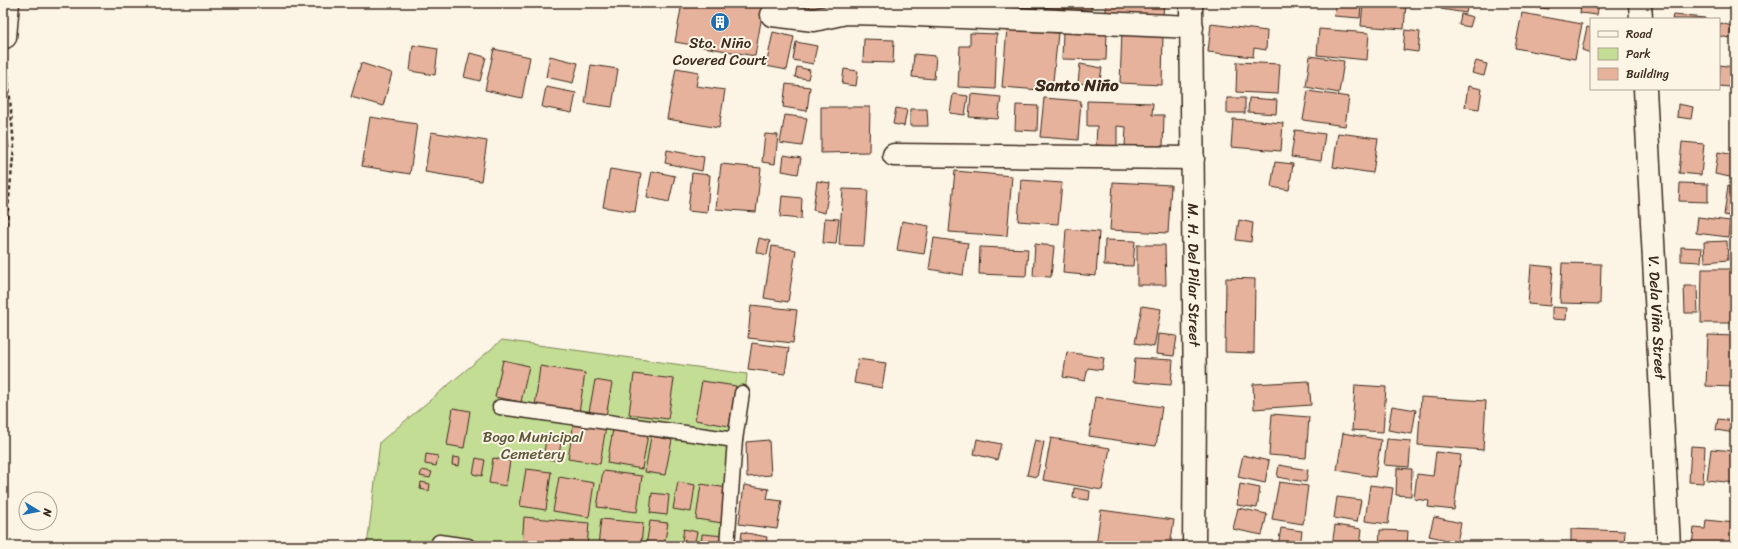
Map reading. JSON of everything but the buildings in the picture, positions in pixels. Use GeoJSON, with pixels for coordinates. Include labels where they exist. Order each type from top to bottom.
{"type":"FeatureCollection","features":[{"type":"Feature","properties":{"kind":"street"},"geometry":{"type":"LineString","coordinates":[[4,36],[8,3]]}},
{"type":"Feature","properties":{"kind":"street","name":"M. H. Del Pilar Street"},"geometry":{"type":"LineString","coordinates":[[1191,3],[1195,402],[1194,546]]}},
{"type":"Feature","properties":{"kind":"street"},"geometry":{"type":"LineString","coordinates":[[1640,3],[1641,18]]}},
{"type":"Feature","properties":{"kind":"street"},"geometry":{"type":"LineString","coordinates":[[772,15],[814,20],[849,8],[1192,27]]}},
{"type":"Feature","properties":{"kind":"street","name":"V. Dela Viña Street"},"geometry":{"type":"LineString","coordinates":[[1645,90],[1670,546]]}},
{"type":"Feature","properties":{"kind":"street"},"geometry":{"type":"LineString","coordinates":[[894,155],[1193,158]]}},
{"type":"Feature","properties":{"kind":"lane"},"geometry":{"type":"LineString","coordinates":[[727,546],[735,440],[742,393]]}},
{"type":"Feature","properties":{"kind":"lane"},"geometry":{"type":"LineString","coordinates":[[500,407],[735,440]]}},
{"type":"Feature","properties":{"kind":"lane"},"geometry":{"type":"LineString","coordinates":[[439,542],[468,546]]}},
{"type":"Feature","properties":{"kind":"path"},"geometry":{"type":"LineString","coordinates":[[3,260],[14,147],[4,36]]}},
{"type":"Feature","properties":{"kind":"green space","name":"Bogo Municipal Cemetery"},"geometry":{"type":"Polygon","coordinates":[[[502,340],[747,374],[730,546],[367,546],[380,442],[502,340]]]}},
{"type":"Feature","properties":{"kind":"place","name":"Sto. Niño Covered Court"},"geometry":{"type":"Point","coordinates":[720,22]}},
{"type":"Feature","properties":{"kind":"district","name":"Santo Niño"},"geometry":{"type":"Point","coordinates":[1077,85]}}]}
